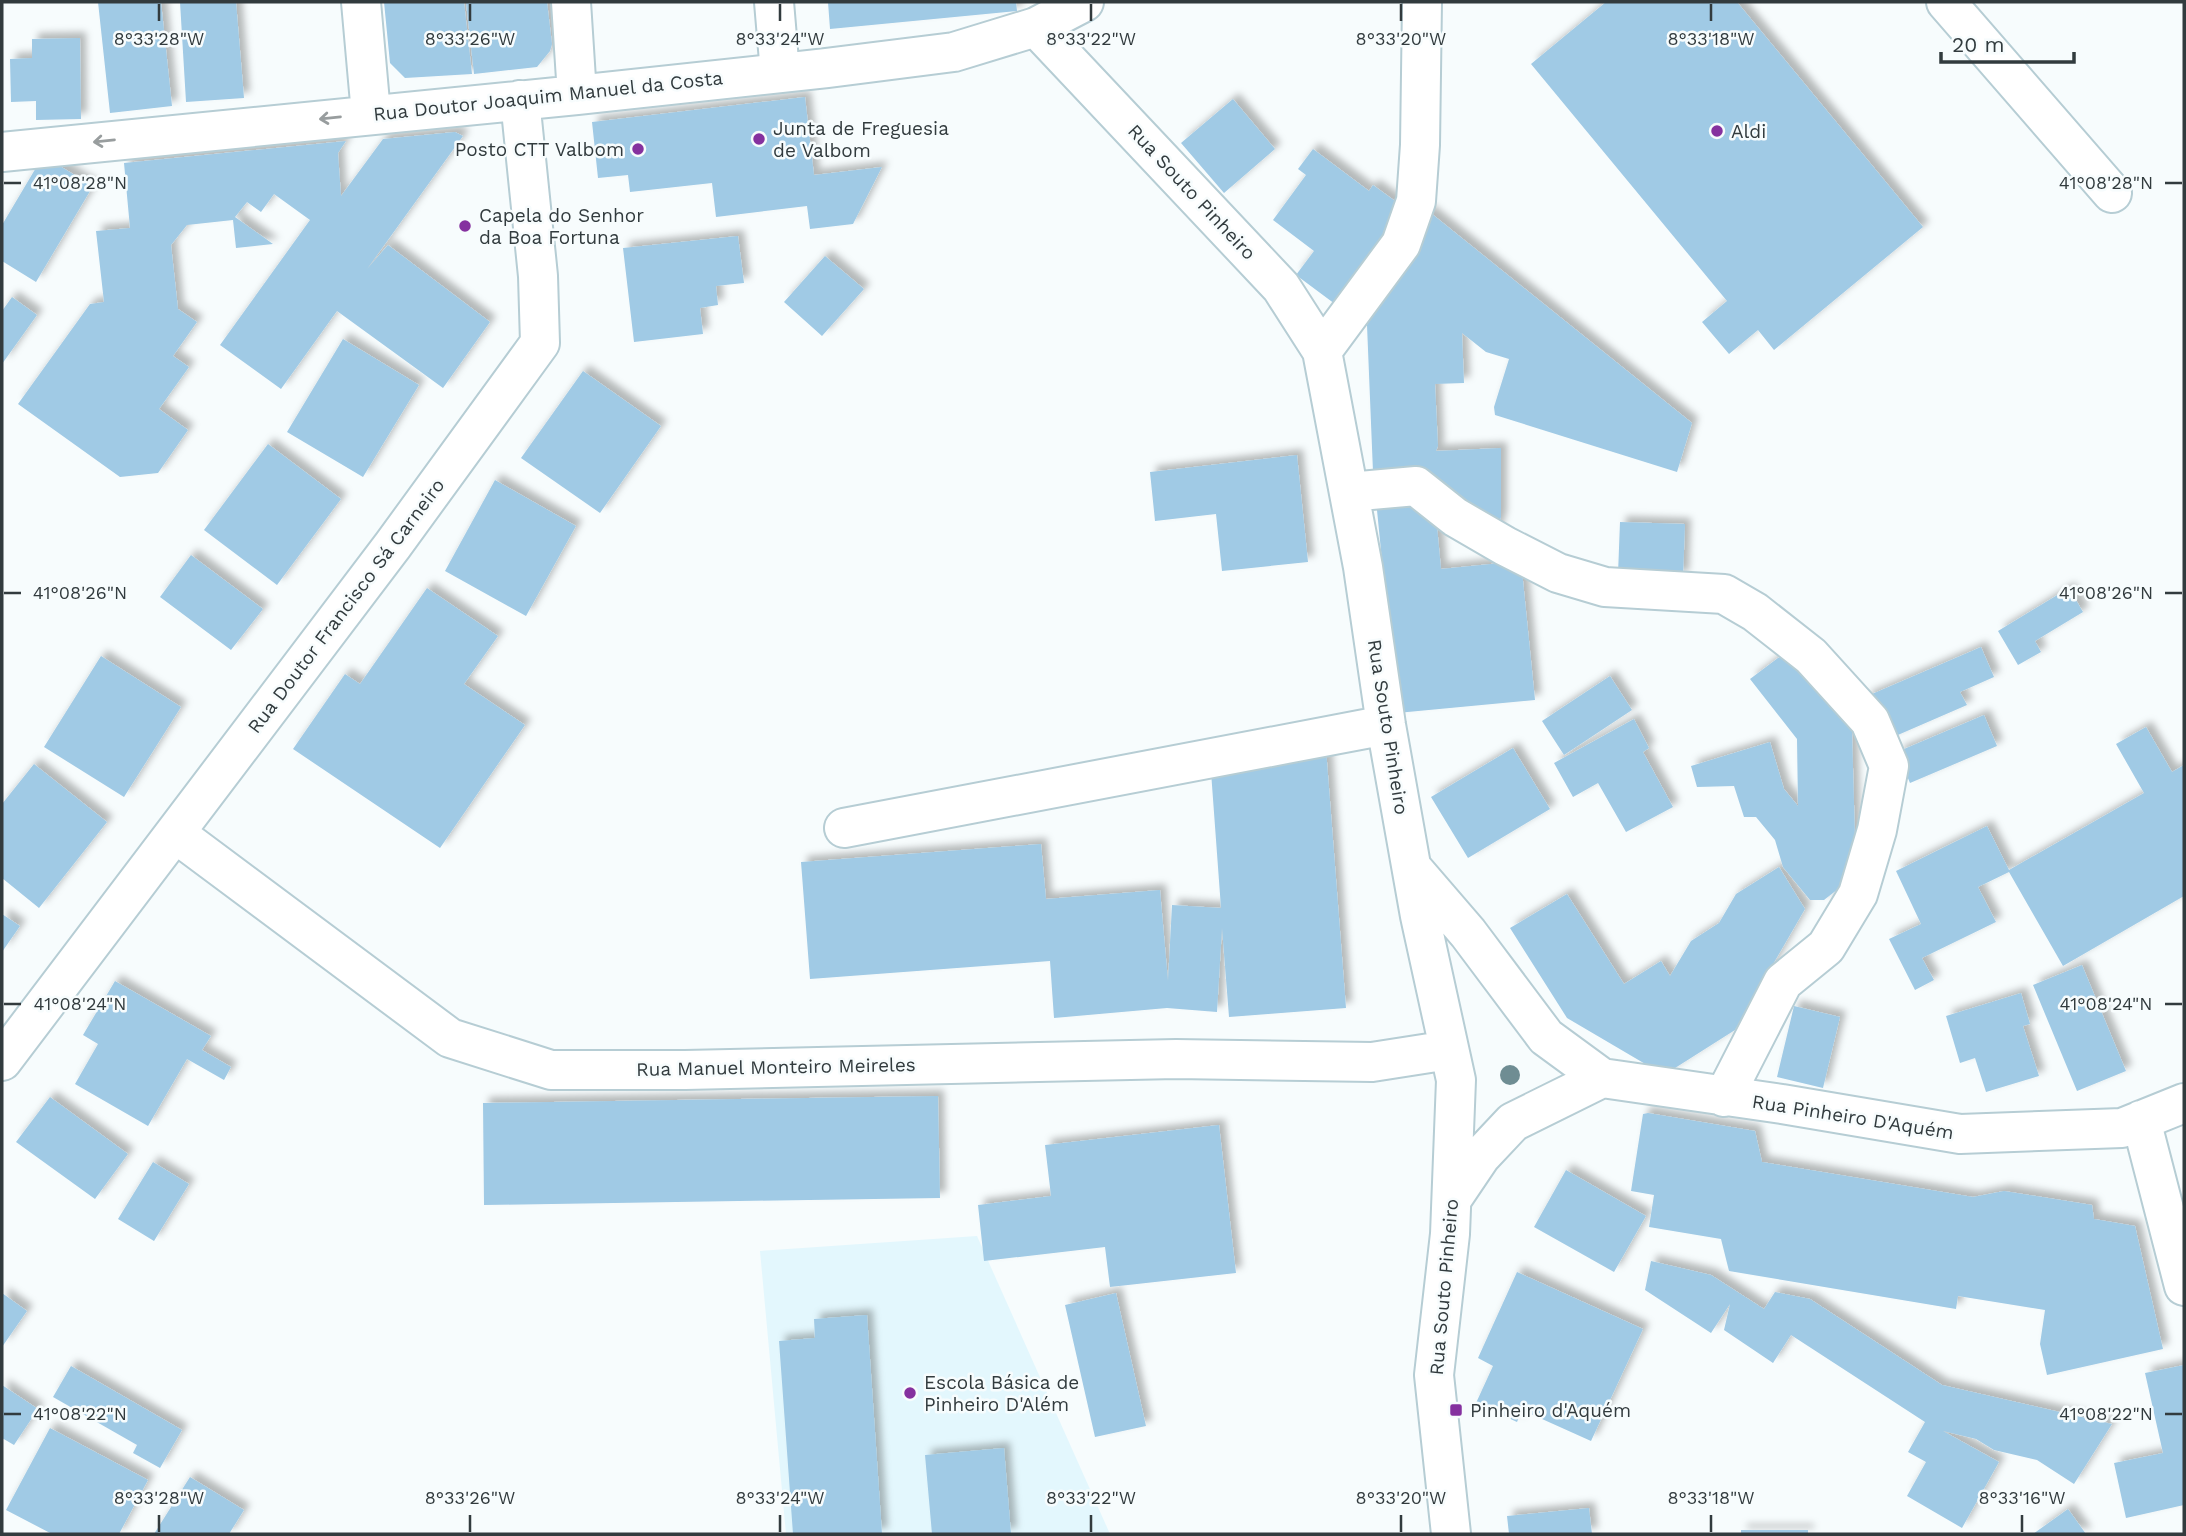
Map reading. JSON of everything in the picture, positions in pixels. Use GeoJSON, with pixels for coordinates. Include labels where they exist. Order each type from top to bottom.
{"type":"FeatureCollection","features":[{"type":"Feature","properties":{"kind":"street"},"geometry":{"type":"LineString","coordinates":[[361,2],[370,114]]}},
{"type":"Feature","properties":{"kind":"street"},"geometry":{"type":"LineString","coordinates":[[571,2],[577,95]]}},
{"type":"Feature","properties":{"kind":"street"},"geometry":{"type":"LineString","coordinates":[[774,2],[780,73]]}},
{"type":"Feature","properties":{"kind":"street","name":"Rua Doutor Joaquim Manuel da Costa"},"geometry":{"type":"LineString","coordinates":[[2,152],[577,95],[954,52],[1036,27],[1084,2]]}},
{"type":"Feature","properties":{"kind":"street"},"geometry":{"type":"LineString","coordinates":[[1322,351],[1401,244],[1416,201],[1420,145],[1422,2]]}},
{"type":"Feature","properties":{"kind":"street"},"geometry":{"type":"LineString","coordinates":[[1946,2],[2112,193]]}},
{"type":"Feature","properties":{"kind":"street","name":"Rua Souto Pinheiro"},"geometry":{"type":"LineString","coordinates":[[1036,27],[1280,287],[1322,351],[1363,567],[1386,725],[1411,866],[1456,1080],[1450,1234],[1434,1375],[1451,1534]]}},
{"type":"Feature","properties":{"kind":"street","name":"Rua Doutor Francisco Sá Carneiro"},"geometry":{"type":"LineString","coordinates":[[2,1061],[393,545],[540,343],[538,276],[520,100]]}},
{"type":"Feature","properties":{"kind":"street"},"geometry":{"type":"LineString","coordinates":[[1349,492],[1416,486],[1455,517],[1504,546],[1558,573],[1605,587],[1724,594],[1755,612],[1811,656],[1870,721],[1889,766],[1877,830],[1858,894],[1826,947],[1783,982],[1724,1097]]}},
{"type":"Feature","properties":{"kind":"street"},"geometry":{"type":"LineString","coordinates":[[844,828],[1386,725]]}},
{"type":"Feature","properties":{"kind":"street","name":"Rua Manuel Monteiro Meireles"},"geometry":{"type":"LineString","coordinates":[[175,833],[450,1038],[551,1070],[685,1070],[1176,1059],[1372,1062],[1449,1050]]}},
{"type":"Feature","properties":{"kind":"street","name":"Rua Pinheiro D'Aquém"},"geometry":{"type":"LineString","coordinates":[[1411,866],[1468,933],[1546,1037],[1602,1078],[1782,1104],[1960,1134],[2122,1128],[2184,1103]]}},
{"type":"Feature","properties":{"kind":"street"},"geometry":{"type":"LineString","coordinates":[[1451,1199],[1480,1156],[1513,1122],[1602,1078]]}},
{"type":"Feature","properties":{"kind":"street"},"geometry":{"type":"LineString","coordinates":[[2141,1120],[2184,1286]]}},
{"type":"Feature","properties":{"kind":"shaded area","name":"Escola Básica de Pinheiro D'Além"},"geometry":{"type":"Polygon","coordinates":[[[977,1236],[1110,1534],[786,1534],[760,1251],[977,1236]]]}},
{"type":"Feature","properties":{"kind":"building"},"geometry":{"type":"Polygon","coordinates":[[[98,2],[161,2],[172,106],[110,113],[98,2]]]}},
{"type":"Feature","properties":{"kind":"building"},"geometry":{"type":"Polygon","coordinates":[[[180,2],[236,2],[244,98],[186,102],[180,2]]]}},
{"type":"Feature","properties":{"kind":"building"},"geometry":{"type":"Polygon","coordinates":[[[384,2],[464,2],[472,74],[405,78],[390,63],[384,2]]]}},
{"type":"Feature","properties":{"kind":"building"},"geometry":{"type":"Polygon","coordinates":[[[466,2],[547,2],[552,44],[550,51],[537,67],[474,74],[466,2]]]}},
{"type":"Feature","properties":{"kind":"building"},"geometry":{"type":"Polygon","coordinates":[[[828,2],[1016,2],[1017,11],[830,29],[828,2]]]}},
{"type":"Feature","properties":{"kind":"building"},"geometry":{"type":"Polygon","coordinates":[[[1606,2],[1737,2],[1923,227],[1774,350],[1758,330],[1729,354],[1702,322],[1727,301],[1531,64],[1606,2]]]}},
{"type":"Feature","properties":{"kind":"building"},"geometry":{"type":"Polygon","coordinates":[[[80,38],[81,119],[36,120],[36,101],[11,102],[10,59],[32,58],[32,39],[80,38]]]}},
{"type":"Feature","properties":{"kind":"building"},"geometry":{"type":"Polygon","coordinates":[[[805,97],[814,175],[882,167],[853,224],[810,229],[807,206],[716,217],[712,183],[630,192],[628,175],[598,178],[592,122],[805,97]]]}},
{"type":"Feature","properties":{"kind":"building"},"geometry":{"type":"Polygon","coordinates":[[[1233,99],[1275,149],[1224,193],[1181,143],[1233,99]]]}},
{"type":"Feature","properties":{"kind":"building"},"geometry":{"type":"Polygon","coordinates":[[[455,132],[463,136],[367,269],[388,245],[490,322],[443,388],[337,311],[281,389],[220,345],[310,220],[274,194],[261,212],[247,202],[235,217],[273,244],[236,248],[233,220],[187,225],[171,245],[178,309],[197,322],[173,356],[189,367],[159,409],[188,430],[158,473],[120,477],[18,404],[90,304],[104,302],[96,231],[130,228],[124,163],[346,141],[338,153],[341,196],[383,139],[455,132]]]}},
{"type":"Feature","properties":{"kind":"building"},"geometry":{"type":"Polygon","coordinates":[[[1313,149],[1369,191],[1373,185],[1406,209],[1335,304],[1296,275],[1314,251],[1273,220],[1306,175],[1298,169],[1313,149]]]}},
{"type":"Feature","properties":{"kind":"building"},"geometry":{"type":"Polygon","coordinates":[[[43,156],[93,186],[36,282],[2,261],[2,225],[43,156]]]}},
{"type":"Feature","properties":{"kind":"building"},"geometry":{"type":"Polygon","coordinates":[[[1427,210],[1692,423],[1677,472],[1495,415],[1494,407],[1509,359],[1486,352],[1462,333],[1464,383],[1435,384],[1436,451],[1501,448],[1501,517],[1496,533],[1373,472],[1367,325],[1387,261],[1427,210]]]}},
{"type":"Feature","properties":{"kind":"building"},"geometry":{"type":"Polygon","coordinates":[[[738,236],[744,283],[716,286],[718,305],[700,308],[703,334],[634,342],[623,248],[738,236]]]}},
{"type":"Feature","properties":{"kind":"building"},"geometry":{"type":"Polygon","coordinates":[[[825,256],[864,289],[822,336],[784,302],[825,256]]]}},
{"type":"Feature","properties":{"kind":"building"},"geometry":{"type":"Polygon","coordinates":[[[12,297],[37,315],[2,364],[2,311],[12,297]]]}},
{"type":"Feature","properties":{"kind":"building"},"geometry":{"type":"Polygon","coordinates":[[[343,339],[419,385],[363,477],[287,432],[343,339]]]}},
{"type":"Feature","properties":{"kind":"building"},"geometry":{"type":"Polygon","coordinates":[[[583,371],[661,426],[600,513],[521,458],[583,371]]]}},
{"type":"Feature","properties":{"kind":"building"},"geometry":{"type":"Polygon","coordinates":[[[268,444],[341,499],[277,585],[204,530],[268,444]]]}},
{"type":"Feature","properties":{"kind":"building"},"geometry":{"type":"Polygon","coordinates":[[[1297,455],[1308,562],[1222,571],[1216,514],[1155,521],[1150,472],[1297,455]]]}},
{"type":"Feature","properties":{"kind":"building"},"geometry":{"type":"Polygon","coordinates":[[[495,480],[576,526],[526,616],[445,571],[495,480]]]}},
{"type":"Feature","properties":{"kind":"building"},"geometry":{"type":"Polygon","coordinates":[[[1434,494],[1441,569],[1521,561],[1535,700],[1397,713],[1376,500],[1434,494]]]}},
{"type":"Feature","properties":{"kind":"building"},"geometry":{"type":"Polygon","coordinates":[[[1620,522],[1685,524],[1683,577],[1618,574],[1620,522]]]}},
{"type":"Feature","properties":{"kind":"building"},"geometry":{"type":"Polygon","coordinates":[[[191,555],[263,609],[231,650],[160,597],[191,555]]]}},
{"type":"Feature","properties":{"kind":"building"},"geometry":{"type":"Polygon","coordinates":[[[427,588],[498,636],[464,684],[525,725],[440,848],[293,749],[345,674],[360,684],[427,588]]]}},
{"type":"Feature","properties":{"kind":"building"},"geometry":{"type":"Polygon","coordinates":[[[2069,588],[2083,612],[2035,641],[2041,652],[2018,665],[1998,631],[2069,588]]]}},
{"type":"Feature","properties":{"kind":"building"},"geometry":{"type":"Polygon","coordinates":[[[1981,647],[1994,677],[1960,692],[1967,705],[1884,741],[1865,697],[1981,647]]]}},
{"type":"Feature","properties":{"kind":"building"},"geometry":{"type":"Polygon","coordinates":[[[1791,653],[1852,731],[1856,875],[1824,900],[1810,900],[1783,867],[1775,840],[1756,817],[1744,817],[1734,786],[1697,787],[1691,766],[1770,742],[1784,789],[1798,806],[1797,739],[1750,679],[1778,658],[1791,653]]]}},
{"type":"Feature","properties":{"kind":"building"},"geometry":{"type":"Polygon","coordinates":[[[101,656],[181,707],[124,797],[44,747],[101,656]]]}},
{"type":"Feature","properties":{"kind":"building"},"geometry":{"type":"Polygon","coordinates":[[[1610,676],[1632,710],[1564,755],[1542,721],[1610,676]]]}},
{"type":"Feature","properties":{"kind":"building"},"geometry":{"type":"Polygon","coordinates":[[[1984,715],[1997,746],[1910,783],[1897,752],[1984,715]]]}},
{"type":"Feature","properties":{"kind":"building"},"geometry":{"type":"Polygon","coordinates":[[[1634,719],[1649,748],[1643,752],[1673,807],[1626,832],[1598,783],[1573,797],[1554,763],[1634,719]]]}},
{"type":"Feature","properties":{"kind":"building"},"geometry":{"type":"Polygon","coordinates":[[[2146,727],[2172,772],[2184,765],[2184,896],[2063,966],[2009,872],[1978,887],[1996,922],[1922,958],[1934,980],[1915,990],[1889,939],[1921,924],[1896,871],[1987,826],[2009,870],[2144,793],[2116,744],[2146,727]]]}},
{"type":"Feature","properties":{"kind":"building"},"geometry":{"type":"Polygon","coordinates":[[[1513,748],[1550,809],[1468,858],[1431,797],[1513,748]]]}},
{"type":"Feature","properties":{"kind":"building"},"geometry":{"type":"Polygon","coordinates":[[[1326,749],[1346,1008],[1229,1017],[1222,928],[1217,1012],[1167,1008],[1054,1018],[1050,961],[810,979],[801,862],[1041,844],[1046,899],[1160,890],[1168,981],[1172,905],[1221,908],[1210,758],[1326,749]]]}},
{"type":"Feature","properties":{"kind":"building"},"geometry":{"type":"Polygon","coordinates":[[[34,764],[107,822],[39,908],[2,878],[2,804],[34,764]]]}},
{"type":"Feature","properties":{"kind":"building"},"geometry":{"type":"Polygon","coordinates":[[[1779,867],[1805,909],[1735,1030],[1664,1075],[1567,1018],[1510,928],[1567,894],[1624,984],[1661,961],[1670,976],[1691,941],[1719,923],[1736,894],[1779,867]]]}},
{"type":"Feature","properties":{"kind":"building"},"geometry":{"type":"Polygon","coordinates":[[[2,914],[20,926],[2,952],[2,914]]]}},
{"type":"Feature","properties":{"kind":"building"},"geometry":{"type":"Polygon","coordinates":[[[2082,965],[2126,1071],[2077,1091],[2033,985],[2082,965]]]}},
{"type":"Feature","properties":{"kind":"building"},"geometry":{"type":"Polygon","coordinates":[[[115,981],[211,1036],[202,1050],[231,1067],[224,1080],[187,1059],[148,1126],[75,1084],[98,1044],[83,1035],[115,981]]]}},
{"type":"Feature","properties":{"kind":"building"},"geometry":{"type":"Polygon","coordinates":[[[2021,993],[2030,1024],[2023,1026],[2039,1076],[1986,1092],[1975,1058],[1960,1063],[1946,1016],[2021,993]]]}},
{"type":"Feature","properties":{"kind":"building"},"geometry":{"type":"Polygon","coordinates":[[[1794,1006],[1840,1017],[1823,1088],[1777,1077],[1794,1006]]]}},
{"type":"Feature","properties":{"kind":"building"},"geometry":{"type":"Polygon","coordinates":[[[938,1096],[940,1198],[484,1205],[483,1103],[938,1096]]]}},
{"type":"Feature","properties":{"kind":"building"},"geometry":{"type":"Polygon","coordinates":[[[50,1097],[128,1154],[95,1199],[16,1142],[50,1097]]]}},
{"type":"Feature","properties":{"kind":"building"},"geometry":{"type":"Polygon","coordinates":[[[1643,1114],[1755,1131],[1762,1162],[1973,1197],[2004,1191],[2092,1205],[2094,1219],[2135,1226],[2163,1349],[2047,1375],[2040,1344],[2045,1310],[1958,1296],[1956,1309],[1729,1271],[1721,1239],[1649,1227],[1654,1195],[1631,1191],[1643,1114]]]}},
{"type":"Feature","properties":{"kind":"building"},"geometry":{"type":"Polygon","coordinates":[[[1219,1125],[1236,1273],[1110,1287],[1105,1247],[984,1261],[978,1205],[1051,1196],[1045,1145],[1219,1125]]]}},
{"type":"Feature","properties":{"kind":"building"},"geometry":{"type":"Polygon","coordinates":[[[153,1162],[189,1184],[154,1241],[118,1219],[153,1162]]]}},
{"type":"Feature","properties":{"kind":"building"},"geometry":{"type":"Polygon","coordinates":[[[1566,1170],[1646,1216],[1614,1272],[1534,1227],[1566,1170]]]}},
{"type":"Feature","properties":{"kind":"building"},"geometry":{"type":"Polygon","coordinates":[[[1651,1261],[1711,1275],[1764,1309],[1775,1292],[1810,1299],[1942,1385],[2112,1424],[2074,1484],[2037,1460],[1994,1450],[1976,1439],[1943,1431],[1999,1462],[1962,1528],[1907,1496],[1926,1462],[1908,1452],[1925,1422],[1791,1335],[1773,1363],[1724,1330],[1730,1304],[1711,1333],[1645,1290],[1651,1261]]]}},
{"type":"Feature","properties":{"kind":"building"},"geometry":{"type":"Polygon","coordinates":[[[1517,1272],[1643,1329],[1591,1441],[1522,1410],[1517,1422],[1476,1403],[1493,1366],[1478,1358],[1517,1272]]]}},
{"type":"Feature","properties":{"kind":"building"},"geometry":{"type":"Polygon","coordinates":[[[2,1293],[27,1311],[2,1347],[2,1293]]]}},
{"type":"Feature","properties":{"kind":"building"},"geometry":{"type":"Polygon","coordinates":[[[1116,1293],[1146,1426],[1095,1437],[1065,1305],[1116,1293]]]}},
{"type":"Feature","properties":{"kind":"building"},"geometry":{"type":"Polygon","coordinates":[[[867,1315],[882,1534],[793,1534],[779,1341],[815,1338],[814,1319],[867,1315]]]}},
{"type":"Feature","properties":{"kind":"building"},"geometry":{"type":"Polygon","coordinates":[[[2184,1365],[2184,1505],[2126,1518],[2114,1463],[2163,1453],[2145,1373],[2184,1365]]]}},
{"type":"Feature","properties":{"kind":"building"},"geometry":{"type":"Polygon","coordinates":[[[71,1366],[182,1430],[160,1468],[133,1453],[137,1445],[53,1397],[71,1366]]]}},
{"type":"Feature","properties":{"kind":"building"},"geometry":{"type":"Polygon","coordinates":[[[2,1385],[38,1409],[14,1445],[2,1438],[2,1385]]]}},
{"type":"Feature","properties":{"kind":"building"},"geometry":{"type":"Polygon","coordinates":[[[50,1428],[148,1480],[119,1534],[52,1534],[6,1510],[50,1428]]]}},
{"type":"Feature","properties":{"kind":"building"},"geometry":{"type":"Polygon","coordinates":[[[1004,1448],[1011,1534],[932,1534],[925,1455],[1004,1448]]]}},
{"type":"Feature","properties":{"kind":"building"},"geometry":{"type":"Polygon","coordinates":[[[190,1477],[244,1510],[229,1534],[154,1534],[190,1477]]]}},
{"type":"Feature","properties":{"kind":"building"},"geometry":{"type":"Polygon","coordinates":[[[1589,1508],[1592,1534],[1509,1534],[1507,1516],[1589,1508]]]}},
{"type":"Feature","properties":{"kind":"building"},"geometry":{"type":"Polygon","coordinates":[[[2068,1509],[2086,1534],[2033,1534],[2068,1509]]]}},
{"type":"Feature","properties":{"kind":"building"},"geometry":{"type":"Polygon","coordinates":[[[1741,1530],[1808,1530],[1808,1534],[1741,1534],[1741,1530]]]}},
{"type":"Feature","properties":{"kind":"place","name":"Aldi"},"geometry":{"type":"Point","coordinates":[1717,131]}},
{"type":"Feature","properties":{"kind":"place","name":"Junta de Freguesia de Valbom"},"geometry":{"type":"Point","coordinates":[759,139]}},
{"type":"Feature","properties":{"kind":"place","name":"Posto CTT Valbom"},"geometry":{"type":"Point","coordinates":[638,149]}},
{"type":"Feature","properties":{"kind":"place","name":"Capela do Senhor da Boa Fortuna"},"geometry":{"type":"Point","coordinates":[465,226]}},
{"type":"Feature","properties":{"kind":"place","name":"Escola Básica de Pinheiro D'Além"},"geometry":{"type":"Point","coordinates":[910,1393]}},
{"type":"Feature","properties":{"kind":"place","name":"Pinheiro d'Aquém"},"geometry":{"type":"Point","coordinates":[1456,1410]}}]}
